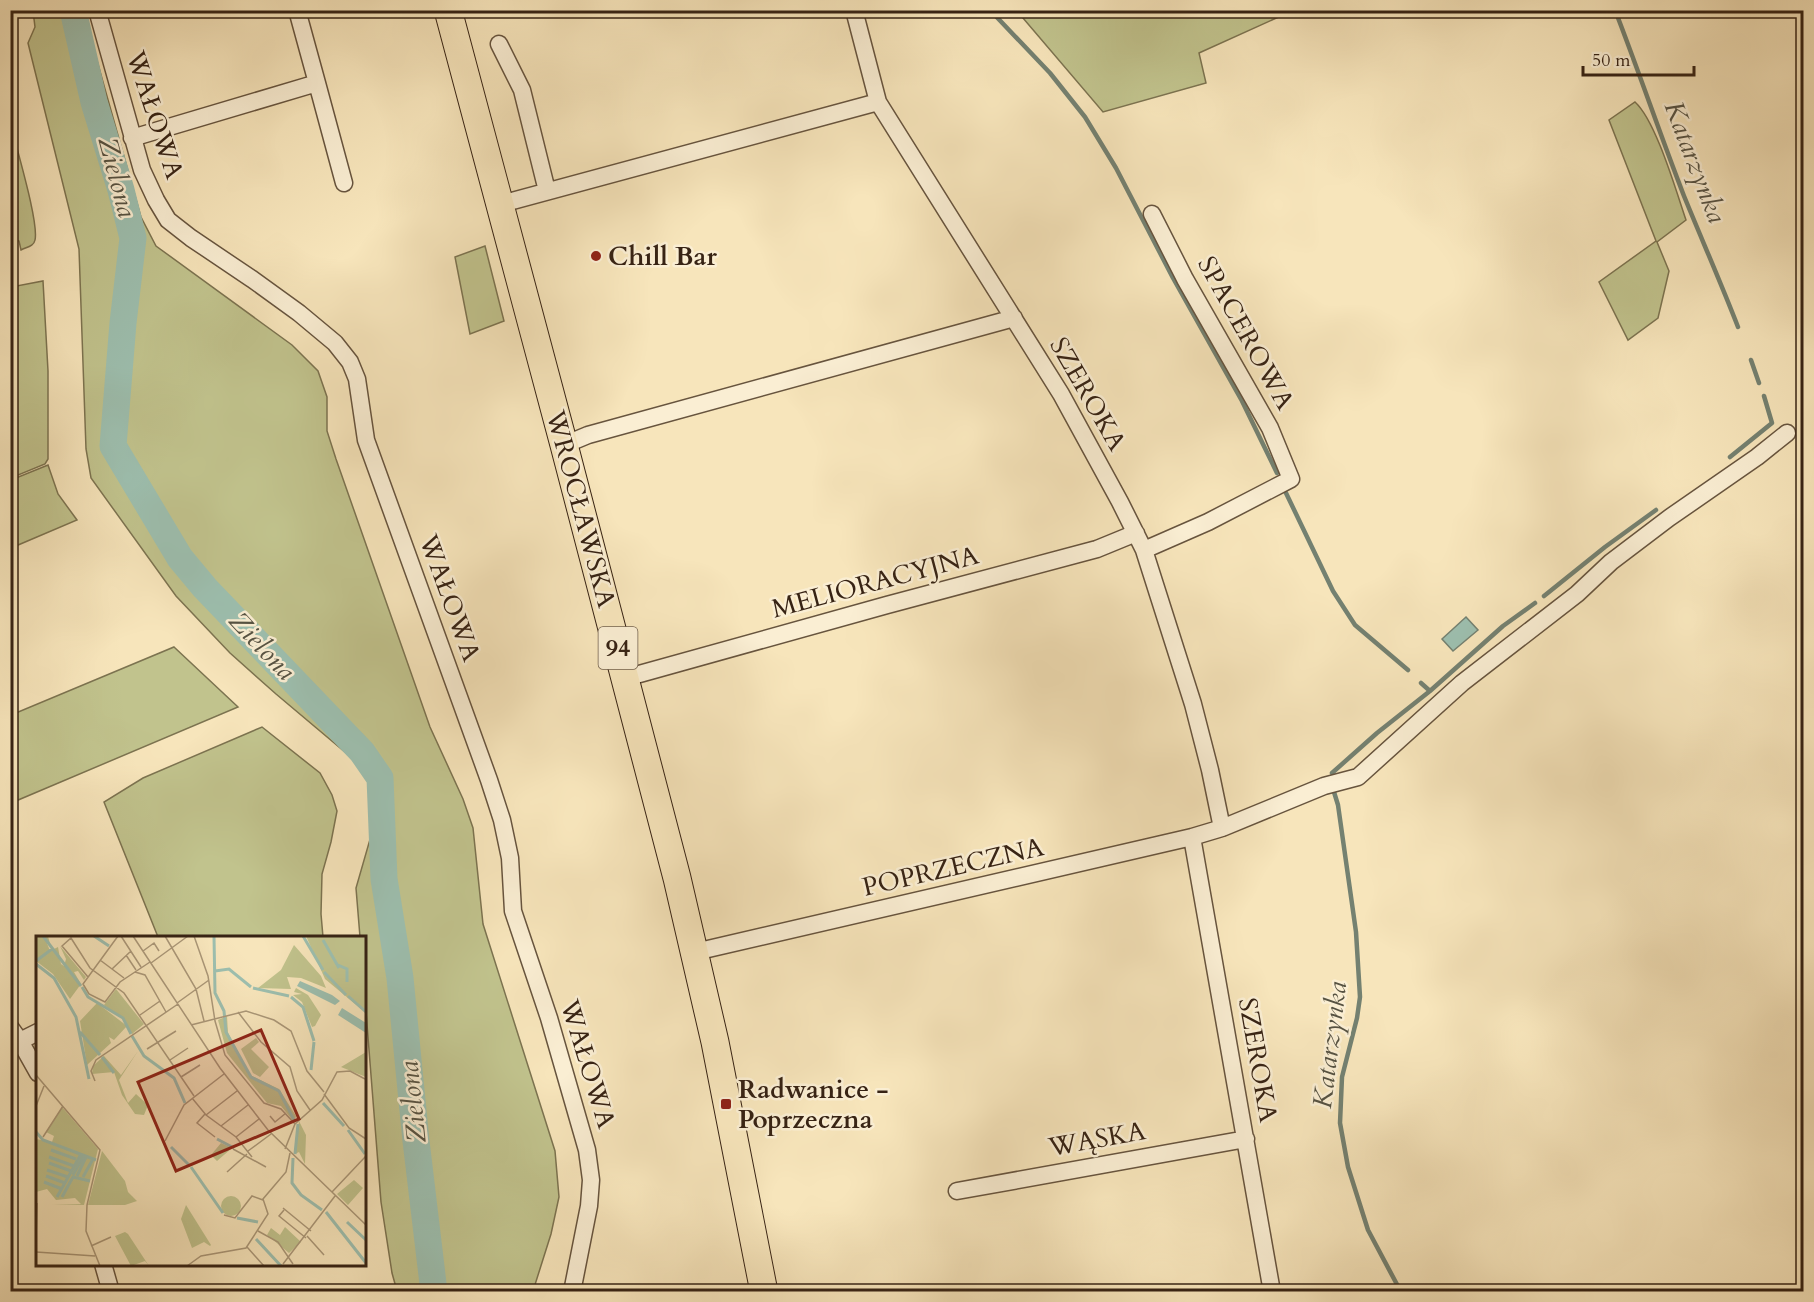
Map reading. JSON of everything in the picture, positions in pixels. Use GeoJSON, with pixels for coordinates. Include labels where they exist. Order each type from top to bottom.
{"type":"FeatureCollection","features":[{"type":"Feature","properties":{"kind":"main road","name":"WROCŁAWSKA"},"geometry":{"type":"LineString","coordinates":[[448,10],[501,204],[695,952],[764,1292]]}},
{"type":"Feature","properties":{"kind":"street","name":"WAŁOWA"},"geometry":{"type":"LineString","coordinates":[[97,10],[142,170],[168,219],[326,335],[350,362],[357,379],[366,440],[502,820],[510,858],[513,911],[549,1018],[587,1150],[591,1180],[589,1206],[572,1292]]}},
{"type":"Feature","properties":{"kind":"street"},"geometry":{"type":"LineString","coordinates":[[297,10],[344,183]]}},
{"type":"Feature","properties":{"kind":"street","name":"SZEROKA"},"geometry":{"type":"LineString","coordinates":[[854,10],[878,102],[1074,415],[1144,550],[1193,704],[1222,828]]}},
{"type":"Feature","properties":{"kind":"street"},"geometry":{"type":"LineString","coordinates":[[499,44],[522,90],[547,191]]}},
{"type":"Feature","properties":{"kind":"street"},"geometry":{"type":"LineString","coordinates":[[134,144],[317,83]]}},
{"type":"Feature","properties":{"kind":"street"},"geometry":{"type":"LineString","coordinates":[[501,204],[878,102]]}},
{"type":"Feature","properties":{"kind":"street","name":"SPACEROWA"},"geometry":{"type":"LineString","coordinates":[[1144,550],[1208,522],[1291,479],[1270,428],[1185,279],[1152,214]]}},
{"type":"Feature","properties":{"kind":"street"},"geometry":{"type":"LineString","coordinates":[[564,445],[588,435],[1014,318]]}},
{"type":"Feature","properties":{"kind":"street","name":"POPRZECZNA"},"geometry":{"type":"LineString","coordinates":[[695,952],[1192,837],[1222,828],[1324,786],[1358,777],[1462,683],[1577,594],[1611,562],[1669,518],[1758,457],[1787,433]]}},
{"type":"Feature","properties":{"kind":"street","name":"MELIORACYJNA"},"geometry":{"type":"LineString","coordinates":[[625,678],[1097,549],[1136,533]]}},
{"type":"Feature","properties":{"kind":"street","name":"SZEROKA"},"geometry":{"type":"LineString","coordinates":[[1192,837],[1272,1292]]}},
{"type":"Feature","properties":{"kind":"street"},"geometry":{"type":"LineString","coordinates":[[36,1032],[15,1034],[36,1070]]}},
{"type":"Feature","properties":{"kind":"street","name":"WĄSKA"},"geometry":{"type":"LineString","coordinates":[[957,1191],[1246,1138]]}},
{"type":"Feature","properties":{"kind":"street"},"geometry":{"type":"LineString","coordinates":[[104,1266],[111,1292]]}},
{"type":"Feature","properties":{"kind":"green space"},"geometry":{"type":"Polygon","coordinates":[[[33,11],[83,11],[141,217],[156,246],[292,345],[318,371],[327,397],[327,431],[336,459],[430,727],[463,799],[473,828],[483,924],[555,1151],[559,1197],[551,1234],[533,1291],[397,1291],[381,1202],[366,1012],[366,936],[360,936],[356,888],[373,829],[374,807],[368,779],[352,758],[230,653],[176,596],[91,478],[86,449],[79,249],[28,43],[35,27],[33,11]]]}},
{"type":"Feature","properties":{"kind":"green space"},"geometry":{"type":"Polygon","coordinates":[[[1017,11],[1292,11],[1199,53],[1206,83],[1103,112],[1017,11]]]}},
{"type":"Feature","properties":{"kind":"green space"},"geometry":{"type":"Polygon","coordinates":[[[1635,102],[1643,111],[1658,140],[1686,220],[1657,242],[1669,271],[1658,318],[1628,340],[1599,282],[1656,241],[1609,120],[1635,102]]]}},
{"type":"Feature","properties":{"kind":"green space"},"geometry":{"type":"Polygon","coordinates":[[[11,125],[34,218],[35,240],[33,244],[21,250],[19,241],[11,238],[11,125]]]}},
{"type":"Feature","properties":{"kind":"green space"},"geometry":{"type":"Polygon","coordinates":[[[485,246],[504,321],[470,334],[455,257],[485,246]]]}},
{"type":"Feature","properties":{"kind":"green space"},"geometry":{"type":"Polygon","coordinates":[[[43,281],[48,371],[48,459],[45,464],[11,478],[11,287],[43,281]]]}},
{"type":"Feature","properties":{"kind":"green space"},"geometry":{"type":"Polygon","coordinates":[[[48,465],[58,494],[77,520],[11,548],[11,480],[48,465]]]}},
{"type":"Feature","properties":{"kind":"green space"},"geometry":{"type":"Polygon","coordinates":[[[174,647],[238,707],[11,803],[11,715],[174,647]]]}},
{"type":"Feature","properties":{"kind":"green space"},"geometry":{"type":"Polygon","coordinates":[[[262,727],[320,773],[332,795],[337,811],[322,874],[323,936],[158,936],[104,802],[143,778],[262,727]]]}},
{"type":"Feature","properties":{"kind":"shaded area"},"geometry":{"type":"Polygon","coordinates":[[[1466,617],[1478,630],[1453,651],[1442,639],[1466,617]]]}},
{"type":"Feature","properties":{"kind":"waterway","name":"Zielona"},"geometry":{"type":"LineString","coordinates":[[73,10],[94,102],[133,238],[123,323],[113,446],[180,558],[205,588],[362,752],[380,778],[384,879],[400,978],[434,1292]]}},
{"type":"Feature","properties":{"kind":"waterway"},"geometry":{"type":"LineString","coordinates":[[990,10],[1050,73],[1085,117],[1116,168],[1173,278],[1242,401],[1277,473]]}},
{"type":"Feature","properties":{"kind":"waterway","name":"Katarzynka"},"geometry":{"type":"LineString","coordinates":[[1615,10],[1684,196],[1738,327]]}},
{"type":"Feature","properties":{"kind":"waterway","name":"Katarzynka"},"geometry":{"type":"LineString","coordinates":[[1751,360],[1759,383]]}},
{"type":"Feature","properties":{"kind":"waterway","name":"Katarzynka"},"geometry":{"type":"LineString","coordinates":[[1730,457],[1772,423],[1764,396]]}},
{"type":"Feature","properties":{"kind":"waterway"},"geometry":{"type":"LineString","coordinates":[[1286,493],[1333,591],[1355,625],[1408,670]]}},
{"type":"Feature","properties":{"kind":"waterway","name":"Katarzynka"},"geometry":{"type":"LineString","coordinates":[[1544,596],[1656,510]]}},
{"type":"Feature","properties":{"kind":"waterway","name":"Katarzynka"},"geometry":{"type":"LineString","coordinates":[[1332,773],[1503,626],[1535,603]]}},
{"type":"Feature","properties":{"kind":"waterway"},"geometry":{"type":"LineString","coordinates":[[1421,683],[1430,691]]}},
{"type":"Feature","properties":{"kind":"waterway","name":"Katarzynka"},"geometry":{"type":"LineString","coordinates":[[1334,792],[1338,805],[1356,932],[1360,997],[1342,1077],[1340,1123],[1348,1167],[1368,1230],[1401,1292]]}},
{"type":"Feature","properties":{"kind":"place","name":"Chill Bar"},"geometry":{"type":"Point","coordinates":[596,256]}},
{"type":"Feature","properties":{"kind":"place","name":"Radwanice - Poprzeczna"},"geometry":{"type":"Point","coordinates":[726,1104]}}]}
